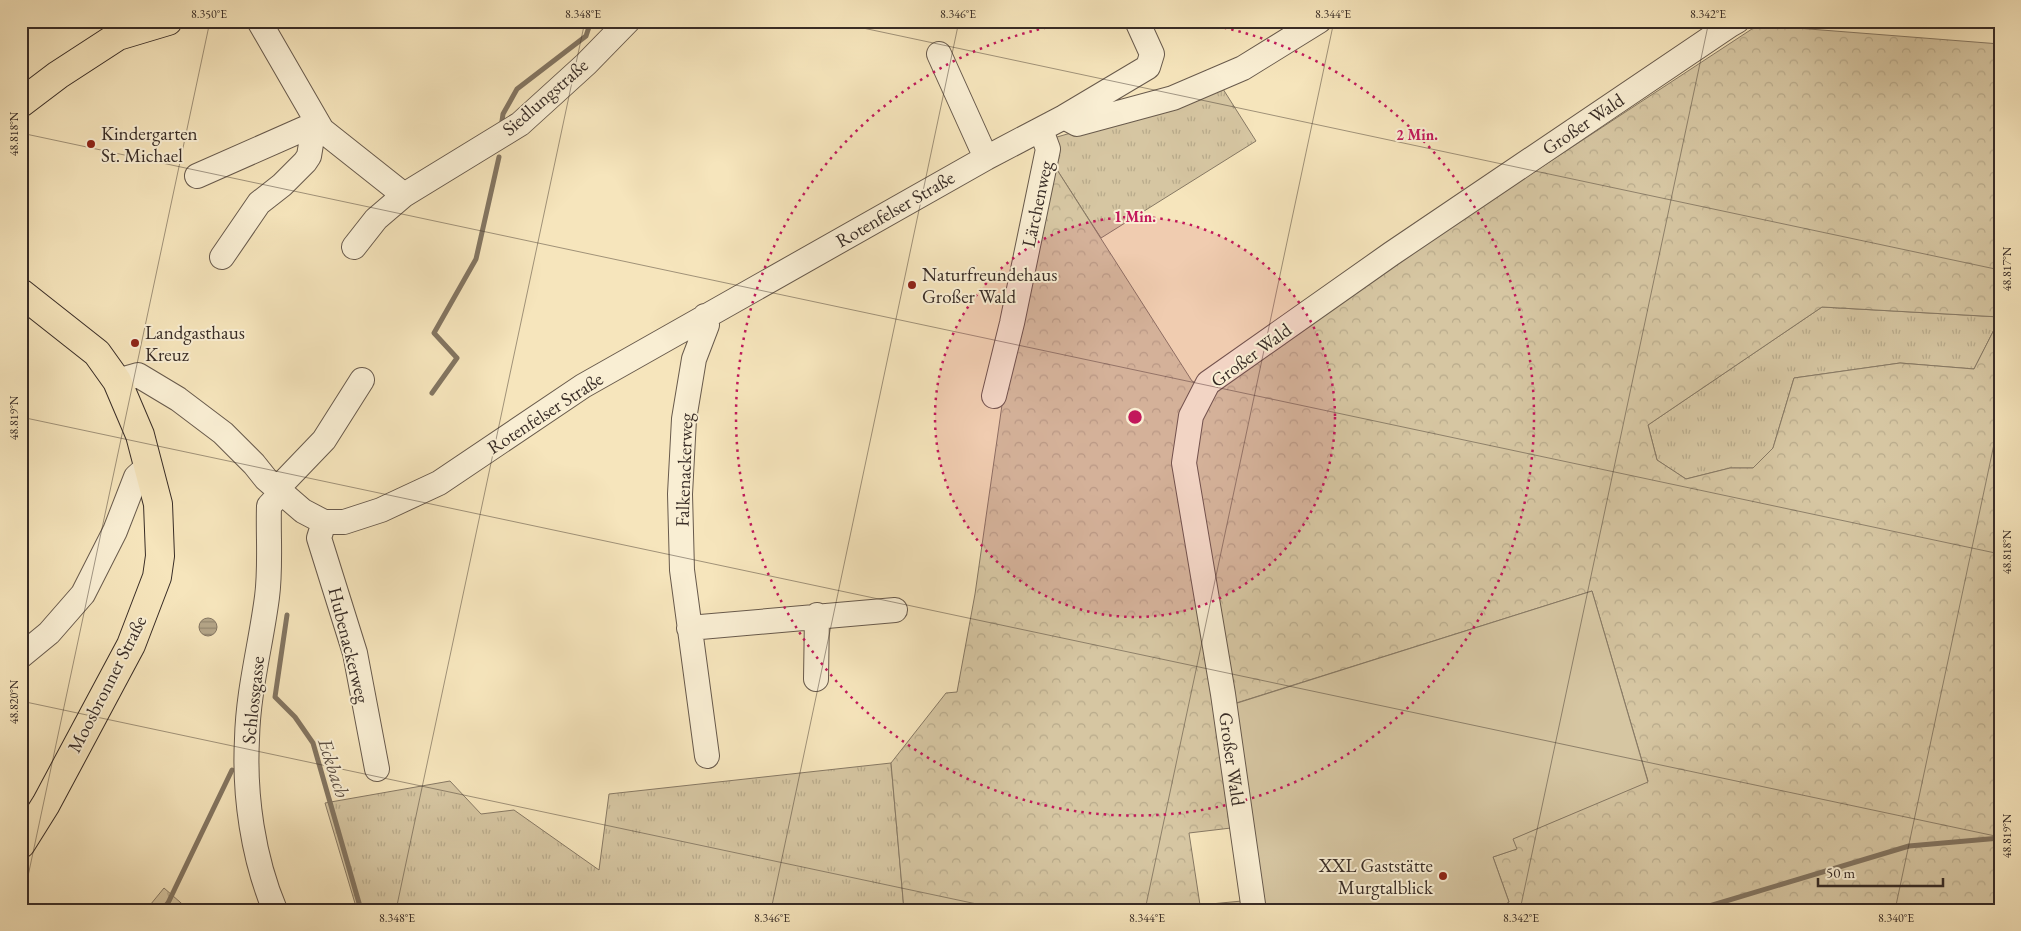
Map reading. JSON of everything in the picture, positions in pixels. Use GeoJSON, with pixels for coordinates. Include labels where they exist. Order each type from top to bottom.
{"type":"FeatureCollection","features":[{"type":"Feature","properties":{"kind":"main road"},"geometry":{"type":"LineString","coordinates":[[21,103],[58,75],[118,36],[168,21]]}},
{"type":"Feature","properties":{"kind":"main road","name":"Moosbronner Straße"},"geometry":{"type":"LineString","coordinates":[[21,294],[97,353],[117,381],[140,435],[158,504],[160,556],[157,577],[131,644],[46,804],[21,844]]}},
{"type":"Feature","properties":{"kind":"street"},"geometry":{"type":"LineString","coordinates":[[259,21],[319,126],[404,196]]}},
{"type":"Feature","properties":{"kind":"street","name":"Siedlungstraße"},"geometry":{"type":"LineString","coordinates":[[354,247],[376,219],[404,196],[520,124],[586,64],[628,21]]}},
{"type":"Feature","properties":{"kind":"street","name":"Rotenfelser Straße"},"geometry":{"type":"LineString","coordinates":[[324,522],[344,522],[381,510],[439,483],[583,386],[986,158],[1041,130],[1148,67],[1152,54],[1137,21]]}},
{"type":"Feature","properties":{"kind":"street"},"geometry":{"type":"LineString","coordinates":[[1064,117],[1077,124],[1173,98],[1243,68],[1319,21]]}},
{"type":"Feature","properties":{"kind":"street","name":"Großer Wald"},"geometry":{"type":"LineString","coordinates":[[1253,904],[1223,694],[1184,463],[1191,416],[1208,383],[1391,254],[1731,22]]}},
{"type":"Feature","properties":{"kind":"street"},"geometry":{"type":"LineString","coordinates":[[939,54],[986,158]]}},
{"type":"Feature","properties":{"kind":"street"},"geometry":{"type":"LineString","coordinates":[[197,176],[319,126]]}},
{"type":"Feature","properties":{"kind":"street"},"geometry":{"type":"LineString","coordinates":[[222,257],[259,203],[282,185],[305,162],[309,156],[312,138],[319,126]]}},
{"type":"Feature","properties":{"kind":"street","name":"Lärchenweg"},"geometry":{"type":"LineString","coordinates":[[994,396],[1012,323],[1048,149],[1041,130]]}},
{"type":"Feature","properties":{"kind":"street","name":"Falkenackerweg"},"geometry":{"type":"LineString","coordinates":[[705,316],[707,325],[694,359],[684,419],[680,494],[682,570],[707,756]]}},
{"type":"Feature","properties":{"kind":"street"},"geometry":{"type":"LineString","coordinates":[[117,381],[138,375],[178,399],[223,433],[279,491],[303,511],[324,522]]}},
{"type":"Feature","properties":{"kind":"street","name":"Schlossgasse"},"geometry":{"type":"LineString","coordinates":[[275,910],[266,887],[250,821],[246,739],[256,658],[267,595],[269,506],[279,491],[324,440],[362,380]]}},
{"type":"Feature","properties":{"kind":"street"},"geometry":{"type":"LineString","coordinates":[[21,656],[49,633],[83,594],[115,531],[136,477],[148,467]]}},
{"type":"Feature","properties":{"kind":"street","name":"Hubenackerweg"},"geometry":{"type":"LineString","coordinates":[[324,522],[319,538],[355,653],[377,769]]}},
{"type":"Feature","properties":{"kind":"street"},"geometry":{"type":"LineString","coordinates":[[689,628],[895,610]]}},
{"type":"Feature","properties":{"kind":"street"},"geometry":{"type":"LineString","coordinates":[[816,679],[817,616]]}},
{"type":"Feature","properties":{"kind":"green space"},"geometry":{"type":"Polygon","coordinates":[[[1758,25],[2000,44],[2000,317],[1822,307],[1648,425],[1657,460],[1686,479],[1730,468],[1753,468],[1773,448],[1794,378],[1900,363],[1974,369],[2000,318],[2000,910],[1496,910],[1509,902],[1493,857],[1516,849],[1512,839],[1648,781],[1592,591],[1214,710],[1231,828],[1189,833],[1200,905],[1242,901],[1245,910],[904,910],[891,763],[946,693],[957,692],[975,594],[1007,370],[1052,162],[1192,381],[1214,392],[1432,239],[1758,25]]]}},
{"type":"Feature","properties":{"kind":"green space"},"geometry":{"type":"Polygon","coordinates":[[[1223,89],[1256,141],[1101,238],[1052,162],[1054,142],[1057,137],[1223,89]]]}},
{"type":"Feature","properties":{"kind":"green space"},"geometry":{"type":"Polygon","coordinates":[[[1822,307],[2000,318],[1974,369],[1900,363],[1794,378],[1773,448],[1753,468],[1730,468],[1686,479],[1657,460],[1648,425],[1822,307]]]}},
{"type":"Feature","properties":{"kind":"green space"},"geometry":{"type":"Polygon","coordinates":[[[1592,591],[1648,782],[1513,839],[1517,849],[1493,857],[1509,902],[1496,910],[1261,910],[1231,705],[1592,591]]]}},
{"type":"Feature","properties":{"kind":"green space"},"geometry":{"type":"Polygon","coordinates":[[[891,763],[904,910],[357,910],[325,803],[450,781],[481,814],[514,810],[599,870],[609,794],[891,763]]]}},
{"type":"Feature","properties":{"kind":"green space"},"geometry":{"type":"Polygon","coordinates":[[[164,888],[189,910],[146,910],[164,888]]]}},
{"type":"Feature","properties":{"kind":"shaded area"},"geometry":{"type":"Polygon","coordinates":[[[208,618],[214,621],[217,627],[214,633],[208,636],[202,633],[199,627],[202,621],[208,618]]]}},
{"type":"Feature","properties":{"kind":"waterway"},"geometry":{"type":"LineString","coordinates":[[501,128],[503,114],[517,89],[586,36],[591,21]]}},
{"type":"Feature","properties":{"kind":"waterway"},"geometry":{"type":"LineString","coordinates":[[432,393],[457,358],[434,333],[476,259],[499,157]]}},
{"type":"Feature","properties":{"kind":"waterway","name":"Eckbach"},"geometry":{"type":"LineString","coordinates":[[287,615],[275,697],[295,717],[313,743],[361,910]]}},
{"type":"Feature","properties":{"kind":"waterway"},"geometry":{"type":"LineString","coordinates":[[162,910],[168,903],[232,770]]}},
{"type":"Feature","properties":{"kind":"waterway"},"geometry":{"type":"LineString","coordinates":[[1696,910],[1909,846],[2000,838]]}},
{"type":"Feature","properties":{"kind":"place","name":"Kindergarten St. Michael"},"geometry":{"type":"Point","coordinates":[91,144]}},
{"type":"Feature","properties":{"kind":"place","name":"Naturfreundehaus Großer Wald"},"geometry":{"type":"Point","coordinates":[912,285]}},
{"type":"Feature","properties":{"kind":"place","name":"Landgasthaus Kreuz"},"geometry":{"type":"Point","coordinates":[135,343]}},
{"type":"Feature","properties":{"kind":"place","name":"XXL Gaststätte Murgtalblick"},"geometry":{"type":"Point","coordinates":[1443,876]}}]}
